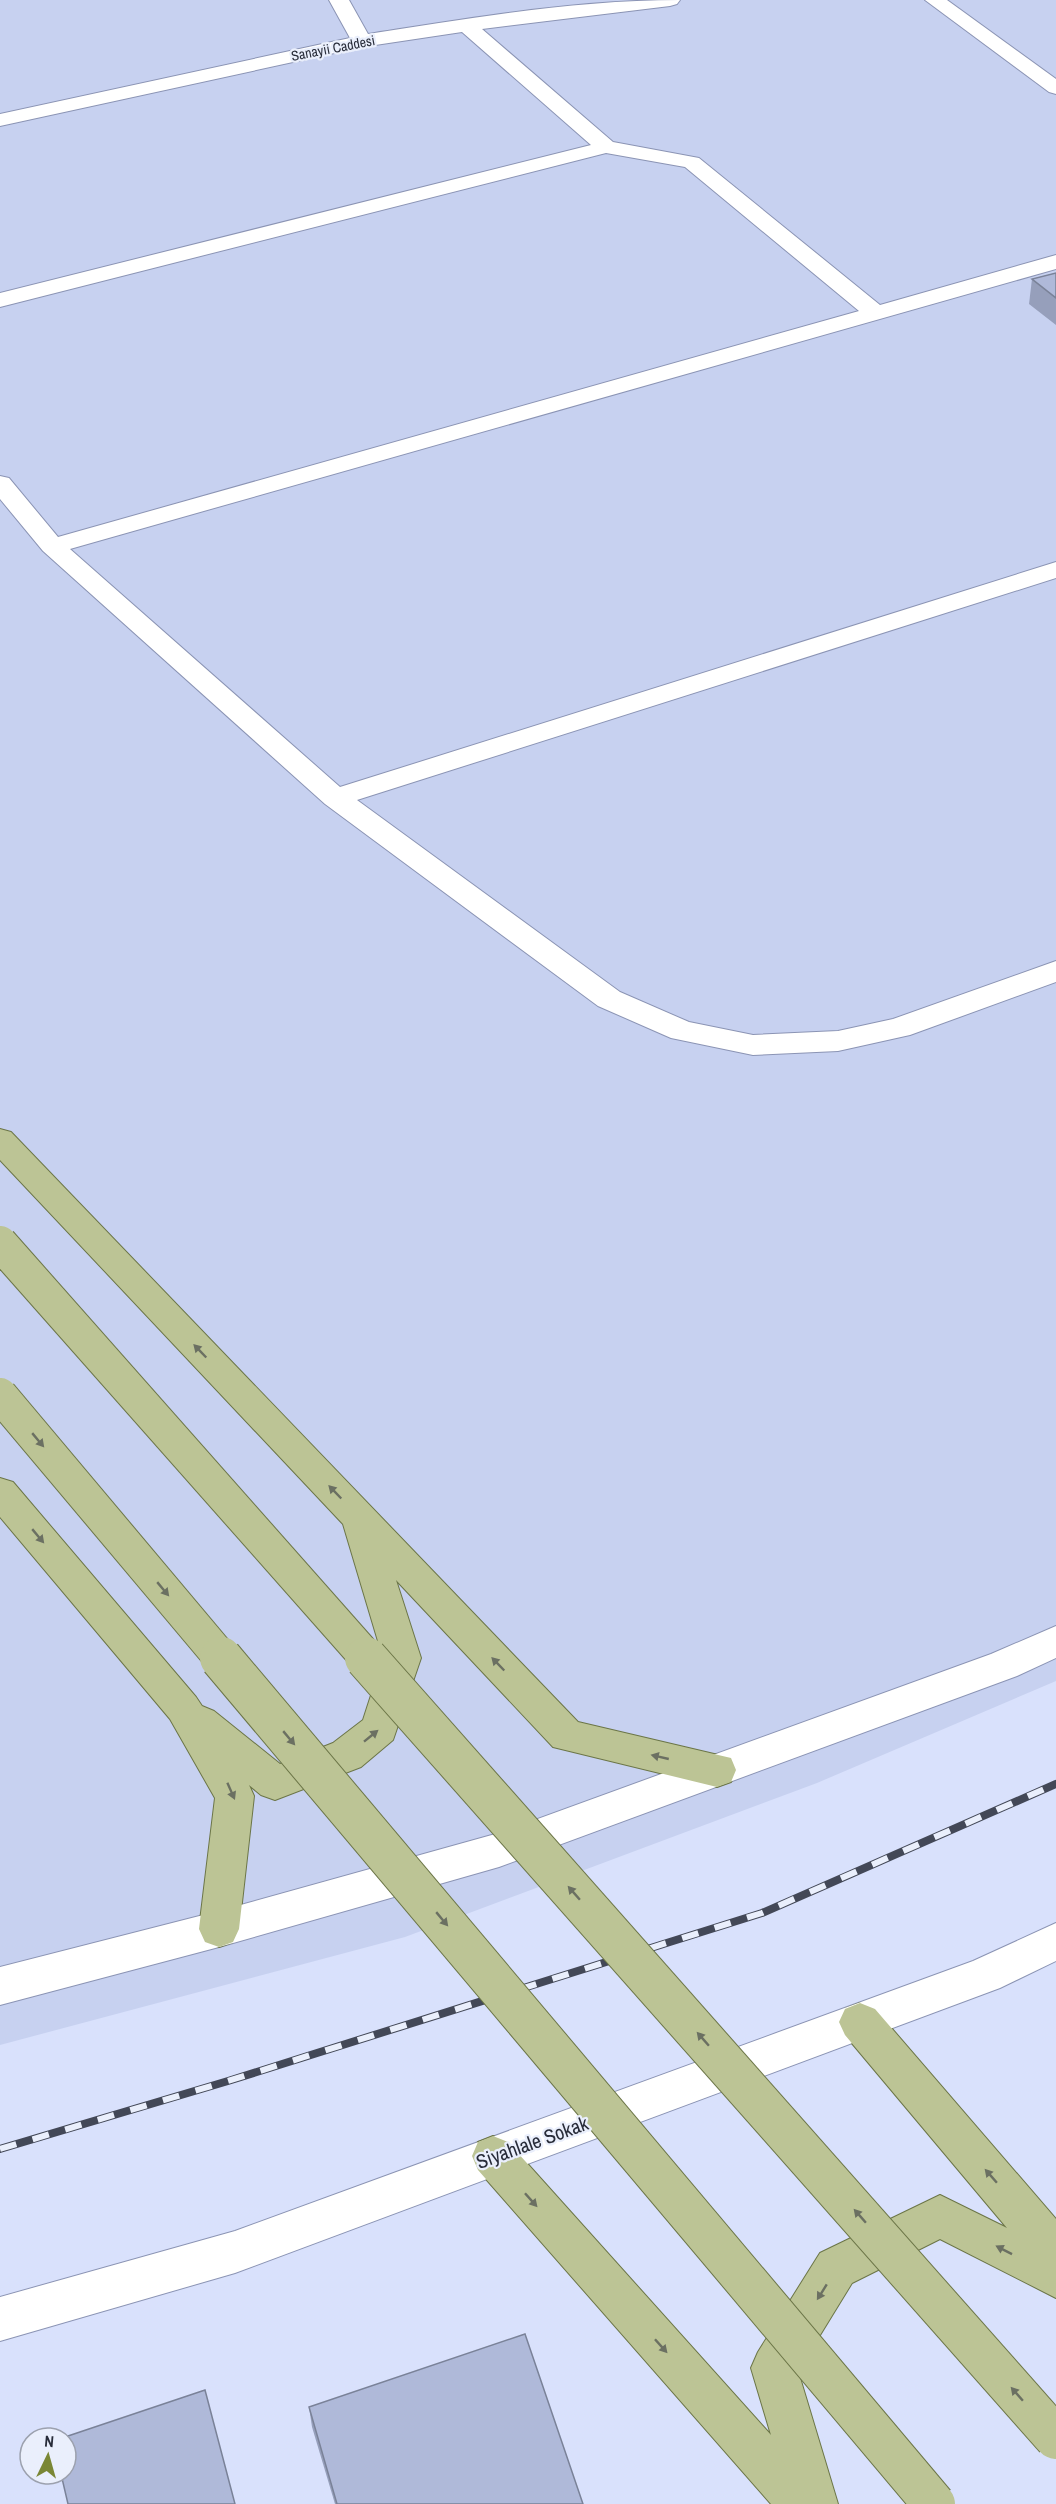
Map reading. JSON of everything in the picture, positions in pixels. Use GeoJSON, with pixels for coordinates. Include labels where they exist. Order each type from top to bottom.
{"type":"FeatureCollection","features":[{"type":"Feature","properties":{"kind":"main road"},"geometry":{"type":"LineString","coordinates":[[0,1140],[567,1737],[717,1770]]}},
{"type":"Feature","properties":{"kind":"main road"},"geometry":{"type":"LineString","coordinates":[[0,1243],[1056,2438]]}},
{"type":"Feature","properties":{"kind":"main road"},"geometry":{"type":"LineString","coordinates":[[0,1395],[934,2504]]}},
{"type":"Feature","properties":{"kind":"main road"},"geometry":{"type":"LineString","coordinates":[[0,1492],[183,1708],[235,1796],[219,1929]]}},
{"type":"Feature","properties":{"kind":"main road"},"geometry":{"type":"LineString","coordinates":[[183,1708],[275,1783],[347,1755],[379,1729],[402,1658],[358,1517]]}},
{"type":"Feature","properties":{"kind":"main road"},"geometry":{"type":"LineString","coordinates":[[860,2022],[1056,2252]]}},
{"type":"Feature","properties":{"kind":"main road"},"geometry":{"type":"LineString","coordinates":[[493,2156],[802,2504]]}},
{"type":"Feature","properties":{"kind":"main road"},"geometry":{"type":"LineString","coordinates":[[814,2504],[774,2368],[836,2268],[940,2216],[1056,2276]]}},
{"type":"Feature","properties":{"kind":"street"},"geometry":{"type":"LineString","coordinates":[[339,0],[362,41]]}},
{"type":"Feature","properties":{"kind":"street","name":"Sanayii Caddesi"},"geometry":{"type":"LineString","coordinates":[[0,120],[362,41],[466,25],[669,0]]}},
{"type":"Feature","properties":{"kind":"street"},"geometry":{"type":"LineString","coordinates":[[935,0],[1056,88]]}},
{"type":"Feature","properties":{"kind":"street"},"geometry":{"type":"LineString","coordinates":[[466,25],[606,147]]}},
{"type":"Feature","properties":{"kind":"street"},"geometry":{"type":"LineString","coordinates":[[0,300],[606,147],[692,162],[876,313]]}},
{"type":"Feature","properties":{"kind":"street"},"geometry":{"type":"LineString","coordinates":[[52,546],[1056,262]]}},
{"type":"Feature","properties":{"kind":"street"},"geometry":{"type":"LineString","coordinates":[[0,483],[52,546],[335,798],[609,999],[682,1031],[753,1045],[838,1041],[898,1028],[1056,970]]}},
{"type":"Feature","properties":{"kind":"street"},"geometry":{"type":"LineString","coordinates":[[335,798],[1056,570]]}},
{"type":"Feature","properties":{"kind":"street"},"geometry":{"type":"LineString","coordinates":[[0,1986],[219,1929],[499,1850],[1004,1665],[1056,1641]]}},
{"type":"Feature","properties":{"kind":"street","name":"Siyahlale Sokak"},"geometry":{"type":"LineString","coordinates":[[0,2319],[235,2252],[986,1975],[1056,1941]]}},
{"type":"Feature","properties":{"kind":"shaded area"},"geometry":{"type":"Polygon","coordinates":[[[0,0],[1056,0],[1056,1681],[817,1783],[405,1937],[0,2045],[0,0]]]}},
{"type":"Feature","properties":{"kind":"building"},"geometry":{"type":"Polygon","coordinates":[[[1056,273],[1056,298],[1032,279],[1056,273]]]}},
{"type":"Feature","properties":{"kind":"building"},"geometry":{"type":"Polygon","coordinates":[[[525,2334],[583,2504],[337,2504],[309,2407],[525,2334]]]}},
{"type":"Feature","properties":{"kind":"building"},"geometry":{"type":"Polygon","coordinates":[[[205,2390],[235,2504],[68,2504],[64,2486],[78,2486],[78,2433],[205,2390]]]}},
{"type":"Feature","properties":{"kind":"railway"},"geometry":{"type":"LineString","coordinates":[[0,2149],[228,2081],[762,1913],[1056,1784]]}}]}
